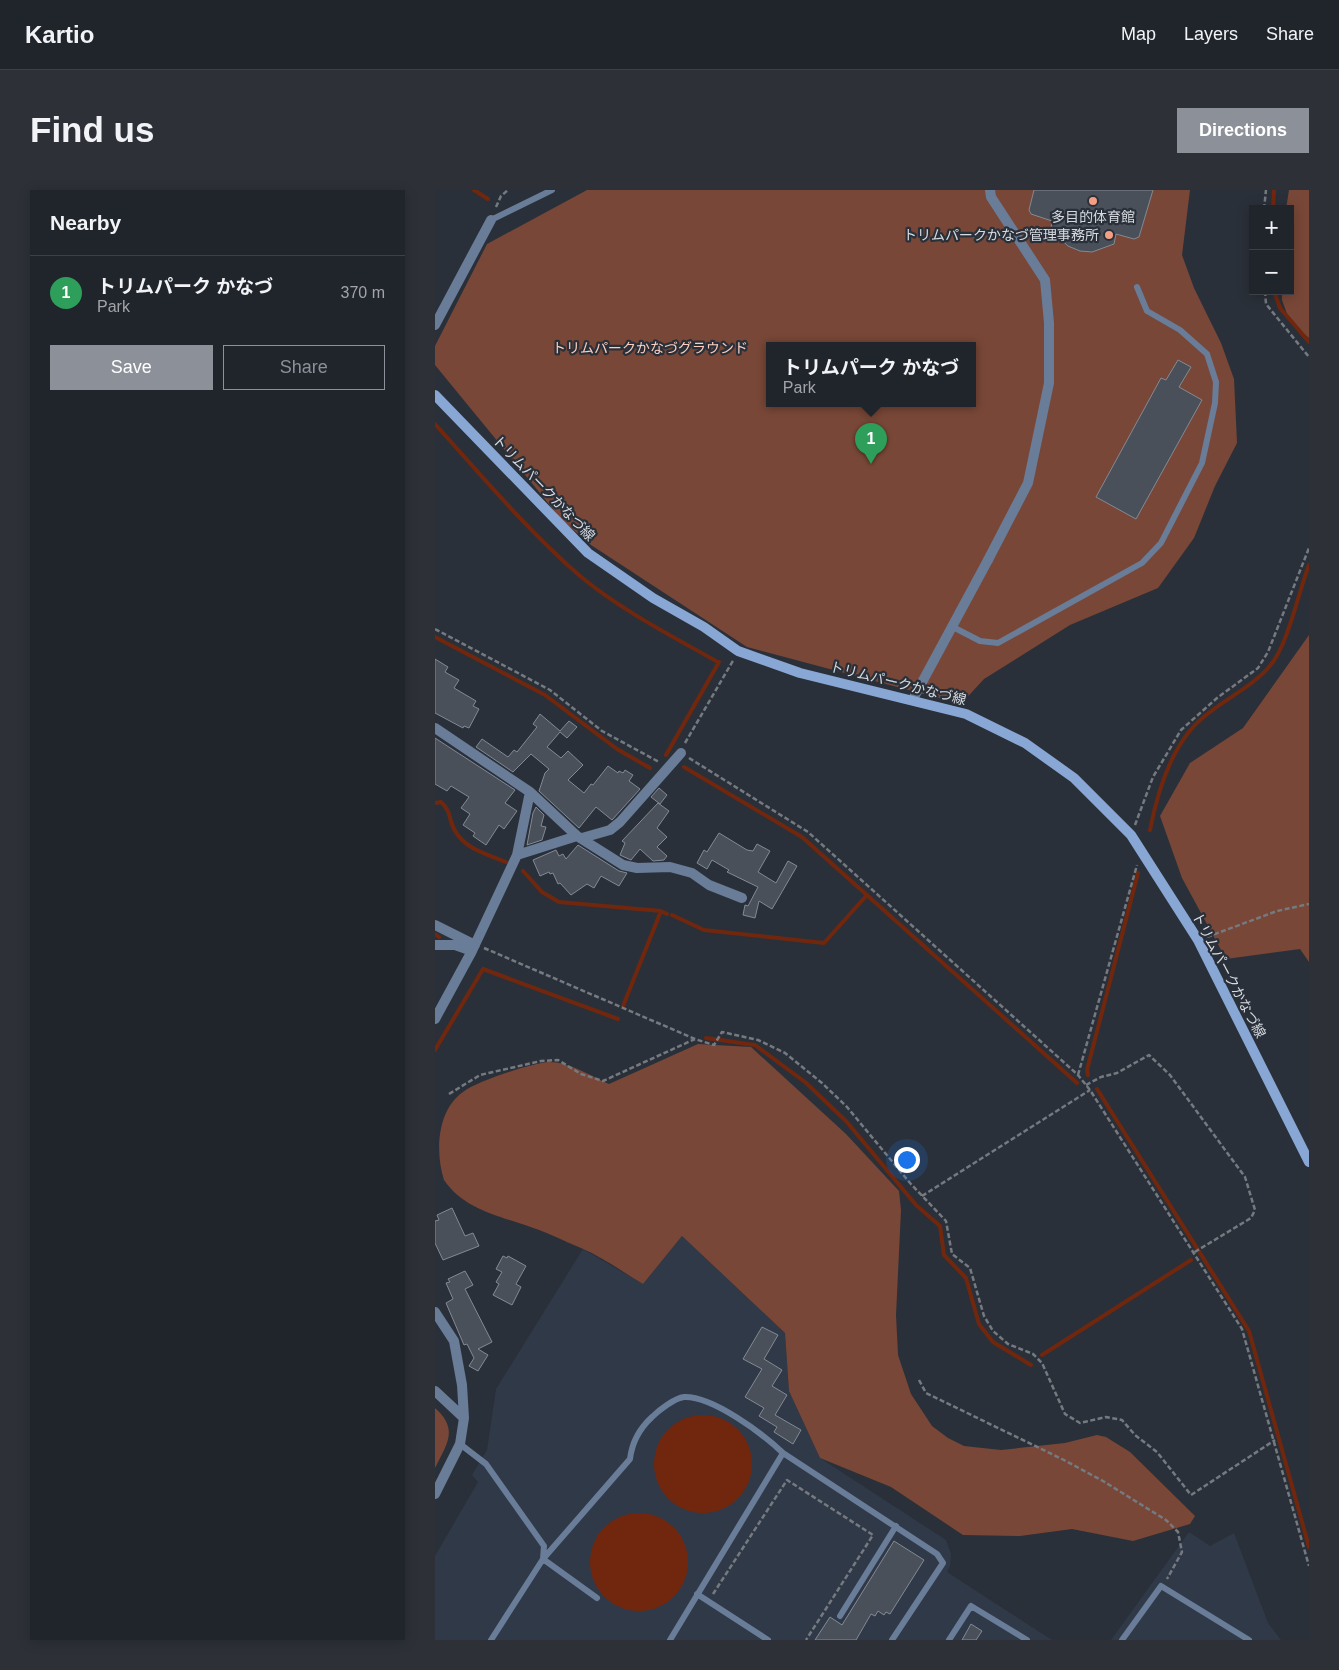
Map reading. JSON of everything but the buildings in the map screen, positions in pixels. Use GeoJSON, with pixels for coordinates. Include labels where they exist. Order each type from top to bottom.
{"type":"FeatureCollection","features":[{"type":"Feature","properties":{"kind":"main road","name":"トリムパークかなづ線"},"geometry":{"type":"LineString","coordinates":[[435,395],[588,553],[653,598],[704,627],[738,651],[800,673],[913,699],[966,714],[1025,743],[1074,778],[1131,835],[1198,940],[1309,1162]]}},
{"type":"Feature","properties":{"kind":"street"},"geometry":{"type":"LineString","coordinates":[[913,699],[1028,483],[1049,383],[1049,322],[1045,280],[991,197],[990,190]]}},
{"type":"Feature","properties":{"kind":"street"},"geometry":{"type":"LineString","coordinates":[[435,324],[491,220]]}},
{"type":"Feature","properties":{"kind":"street"},"geometry":{"type":"LineString","coordinates":[[435,728],[530,792],[580,837],[623,865],[637,868],[670,867],[692,873],[709,885],[742,898]]}},
{"type":"Feature","properties":{"kind":"street"},"geometry":{"type":"LineString","coordinates":[[517,855],[610,830],[620,822],[682,749]]}},
{"type":"Feature","properties":{"kind":"street"},"geometry":{"type":"LineString","coordinates":[[435,1019],[474,948],[517,855],[530,792]]}},
{"type":"Feature","properties":{"kind":"street"},"geometry":{"type":"LineString","coordinates":[[435,925],[474,948]]}},
{"type":"Feature","properties":{"kind":"street"},"geometry":{"type":"LineString","coordinates":[[435,945],[455,945],[474,948]]}},
{"type":"Feature","properties":{"kind":"street"},"geometry":{"type":"LineString","coordinates":[[435,1312],[454,1341],[462,1385],[464,1418],[460,1444],[435,1494]]}},
{"type":"Feature","properties":{"kind":"street"},"geometry":{"type":"LineString","coordinates":[[435,1392],[464,1418]]}},
{"type":"Feature","properties":{"kind":"lane"},"geometry":{"type":"LineString","coordinates":[[491,220],[552,190]]}},
{"type":"Feature","properties":{"kind":"lane"},"geometry":{"type":"LineString","coordinates":[[951,626],[980,641],[998,642],[1142,563],[1161,543],[1202,463],[1215,403],[1216,382],[1207,354],[1180,330],[1147,310],[1137,288]]}},
{"type":"Feature","properties":{"kind":"lane"},"geometry":{"type":"LineString","coordinates":[[491,1640],[543,1559],[630,1459],[631,1448],[641,1428],[658,1411],[683,1397],[701,1400],[739,1419],[766,1436],[783,1453],[937,1554],[943,1562],[892,1640]]}},
{"type":"Feature","properties":{"kind":"lane"},"geometry":{"type":"LineString","coordinates":[[460,1444],[486,1464],[544,1546],[543,1559]]}},
{"type":"Feature","properties":{"kind":"lane"},"geometry":{"type":"LineString","coordinates":[[670,1640],[783,1453]]}},
{"type":"Feature","properties":{"kind":"lane"},"geometry":{"type":"LineString","coordinates":[[840,1616],[896,1526]]}},
{"type":"Feature","properties":{"kind":"lane"},"geometry":{"type":"LineString","coordinates":[[543,1559],[597,1598]]}},
{"type":"Feature","properties":{"kind":"lane"},"geometry":{"type":"LineString","coordinates":[[1123,1640],[1161,1586],[1249,1640]]}},
{"type":"Feature","properties":{"kind":"lane"},"geometry":{"type":"LineString","coordinates":[[697,1594],[768,1640]]}},
{"type":"Feature","properties":{"kind":"lane"},"geometry":{"type":"LineString","coordinates":[[949,1640],[971,1606],[1027,1640]]}},
{"type":"Feature","properties":{"kind":"path"},"geometry":{"type":"LineString","coordinates":[[491,220],[501,196],[508,190]]}},
{"type":"Feature","properties":{"kind":"path"},"geometry":{"type":"LineString","coordinates":[[1264,205],[1266,190]]}},
{"type":"Feature","properties":{"kind":"path"},"geometry":{"type":"LineString","coordinates":[[1266,295],[1267,304],[1309,357]]}},
{"type":"Feature","properties":{"kind":"path"},"geometry":{"type":"LineString","coordinates":[[1131,835],[1153,777],[1181,730],[1217,698],[1258,668],[1268,652],[1309,548]]}},
{"type":"Feature","properties":{"kind":"path"},"geometry":{"type":"LineString","coordinates":[[435,629],[550,690],[601,731],[661,764]]}},
{"type":"Feature","properties":{"kind":"path"},"geometry":{"type":"LineString","coordinates":[[738,651],[682,749],[808,832],[1078,1076],[1090,1090],[1242,1329],[1275,1440],[1309,1566]]}},
{"type":"Feature","properties":{"kind":"path"},"geometry":{"type":"LineString","coordinates":[[1078,1076],[1141,851]]}},
{"type":"Feature","properties":{"kind":"path"},"geometry":{"type":"LineString","coordinates":[[1198,940],[1277,911],[1309,904]]}},
{"type":"Feature","properties":{"kind":"path"},"geometry":{"type":"LineString","coordinates":[[474,948],[695,1039],[714,1045],[722,1032],[758,1040],[785,1053],[823,1083],[847,1107],[922,1196],[946,1221],[951,1254],[970,1268],[984,1316],[993,1331],[1008,1344],[1033,1354],[1042,1364],[1065,1414],[1080,1423],[1107,1417],[1122,1420],[1135,1435],[1157,1452],[1191,1495],[1275,1440]]}},
{"type":"Feature","properties":{"kind":"path"},"geometry":{"type":"LineString","coordinates":[[449,1094],[480,1075],[541,1061],[558,1060],[581,1074],[603,1081],[695,1039]]}},
{"type":"Feature","properties":{"kind":"path"},"geometry":{"type":"LineString","coordinates":[[1086,1085],[1101,1077],[1117,1073],[1149,1055],[1170,1075],[1245,1177],[1255,1210],[1251,1218],[1193,1253]]}},
{"type":"Feature","properties":{"kind":"path"},"geometry":{"type":"LineString","coordinates":[[922,1196],[1090,1090]]}},
{"type":"Feature","properties":{"kind":"path"},"geometry":{"type":"LineString","coordinates":[[919,1380],[926,1393],[1062,1459],[1166,1520],[1178,1532],[1183,1552],[1161,1586]]}},
{"type":"Feature","properties":{"kind":"path"},"geometry":{"type":"LineString","coordinates":[[710,1599],[787,1480],[873,1535],[805,1640]]}},
{"type":"Feature","properties":{"kind":"shaded area"},"geometry":{"type":"Polygon","coordinates":[[[682,1236],[785,1333],[789,1391],[820,1458],[946,1540],[951,1554],[950,1566],[947,1572],[1052,1640],[435,1640],[435,1556],[478,1482],[472,1475],[487,1450],[496,1389],[583,1249],[643,1284],[682,1236]]]}},
{"type":"Feature","properties":{"kind":"shaded area"},"geometry":{"type":"Polygon","coordinates":[[[703,1415],[722,1418],[738,1429],[749,1445],[752,1464],[749,1483],[738,1499],[722,1510],[703,1513],[684,1510],[668,1499],[657,1483],[654,1464],[657,1445],[668,1429],[684,1418],[703,1415]]]}},
{"type":"Feature","properties":{"kind":"shaded area"},"geometry":{"type":"Polygon","coordinates":[[[639,1513],[658,1516],[674,1527],[685,1543],[688,1562],[685,1581],[674,1597],[658,1608],[639,1611],[620,1608],[604,1597],[593,1581],[590,1562],[593,1543],[604,1527],[620,1516],[639,1513]]]}},
{"type":"Feature","properties":{"kind":"shaded area"},"geometry":{"type":"Polygon","coordinates":[[[1189,1532],[1210,1546],[1234,1533],[1268,1623],[1281,1640],[1111,1640],[1189,1532]]]}},
{"type":"Feature","properties":{"kind":"green space","name":"トリムパークかなづグラウンド"},"geometry":{"type":"Polygon","coordinates":[[[587,190],[1190,190],[1182,255],[1194,288],[1221,343],[1234,379],[1237,443],[1215,486],[1194,538],[1158,588],[1070,625],[984,679],[961,704],[747,647],[591,545],[562,520],[435,365],[435,346],[487,244],[587,190]]]}},
{"type":"Feature","properties":{"kind":"green space"},"geometry":{"type":"Polygon","coordinates":[[[1289,190],[1309,190],[1309,338],[1290,322],[1282,300],[1282,295],[1294,295],[1294,205],[1287,205],[1289,190]]]}},
{"type":"Feature","properties":{"kind":"green space"},"geometry":{"type":"Polygon","coordinates":[[[1309,635],[1309,962],[1300,949],[1226,959],[1182,878],[1160,816],[1190,763],[1243,728],[1309,635]]]}},
{"type":"Feature","properties":{"kind":"green space"},"geometry":{"type":"Polygon","coordinates":[[[698,1044],[751,1047],[846,1134],[899,1191],[901,1210],[896,1315],[898,1355],[911,1394],[932,1426],[948,1438],[964,1446],[1001,1450],[1065,1443],[1097,1435],[1106,1437],[1130,1452],[1195,1516],[1190,1524],[1133,1541],[1072,1529],[1020,1536],[963,1535],[891,1487],[820,1458],[789,1391],[785,1333],[682,1236],[643,1284],[589,1252],[539,1230],[491,1214],[470,1204],[452,1190],[444,1180],[439,1145],[443,1120],[454,1100],[470,1088],[505,1073],[549,1062],[564,1064],[609,1084],[698,1044]]]}},
{"type":"Feature","properties":{"kind":"green space"},"geometry":{"type":"Polygon","coordinates":[[[435,1408],[447,1423],[449,1430],[447,1444],[435,1468],[435,1408]]]}},
{"type":"Feature","properties":{"kind":"waterway"},"geometry":{"type":"LineString","coordinates":[[474,190],[488,199]]}},
{"type":"Feature","properties":{"kind":"waterway"},"geometry":{"type":"LineString","coordinates":[[1273,205],[1274,190]]}},
{"type":"Feature","properties":{"kind":"waterway"},"geometry":{"type":"LineString","coordinates":[[1275,295],[1280,308],[1309,342]]}},
{"type":"Feature","properties":{"kind":"waterway"},"geometry":{"type":"LineString","coordinates":[[435,424],[523,521],[580,576],[629,611],[716,661]]}},
{"type":"Feature","properties":{"kind":"waterway"},"geometry":{"type":"LineString","coordinates":[[1150,830],[1160,788],[1171,761],[1185,737],[1202,718],[1261,675],[1276,658],[1287,633],[1309,565]]}},
{"type":"Feature","properties":{"kind":"waterway"},"geometry":{"type":"LineString","coordinates":[[435,637],[545,695],[617,749],[650,768]]}},
{"type":"Feature","properties":{"kind":"waterway"},"geometry":{"type":"LineString","coordinates":[[666,755],[719,662]]}},
{"type":"Feature","properties":{"kind":"waterway"},"geometry":{"type":"LineString","coordinates":[[684,767],[802,837],[1077,1083]]}},
{"type":"Feature","properties":{"kind":"waterway"},"geometry":{"type":"LineString","coordinates":[[435,803],[441,802],[448,812],[458,836],[470,846],[506,862]]}},
{"type":"Feature","properties":{"kind":"waterway"},"geometry":{"type":"LineString","coordinates":[[523,871],[542,892],[559,902],[661,911]]}},
{"type":"Feature","properties":{"kind":"waterway"},"geometry":{"type":"LineString","coordinates":[[1088,1075],[1087,1070],[1138,873]]}},
{"type":"Feature","properties":{"kind":"waterway"},"geometry":{"type":"LineString","coordinates":[[672,915],[704,930],[824,943],[867,895]]}},
{"type":"Feature","properties":{"kind":"waterway"},"geometry":{"type":"LineString","coordinates":[[623,1006],[661,911],[667,914]]}},
{"type":"Feature","properties":{"kind":"waterway"},"geometry":{"type":"LineString","coordinates":[[435,934],[439,937]]}},
{"type":"Feature","properties":{"kind":"waterway"},"geometry":{"type":"LineString","coordinates":[[435,1050],[483,969],[618,1019]]}},
{"type":"Feature","properties":{"kind":"waterway"},"geometry":{"type":"LineString","coordinates":[[706,1038],[755,1045],[805,1082],[846,1121],[916,1205],[940,1226],[944,1255],[966,1278],[979,1324],[993,1342],[1031,1365]]}},
{"type":"Feature","properties":{"kind":"waterway"},"geometry":{"type":"LineString","coordinates":[[1097,1089],[1249,1331],[1309,1547]]}},
{"type":"Feature","properties":{"kind":"waterway"},"geometry":{"type":"LineString","coordinates":[[1042,1355],[1191,1260]]}},
{"type":"Feature","properties":{"kind":"place","name":"多目的体育館"},"geometry":{"type":"Point","coordinates":[1093,201]}},
{"type":"Feature","properties":{"kind":"place","name":"トリムパークかなづ管理事務所"},"geometry":{"type":"Point","coordinates":[1109,235]}},
{"type":"Feature","properties":{"kind":"place","name":"トリムパーク かなづ"},"geometry":{"type":"Point","coordinates":[871,464]}}]}
